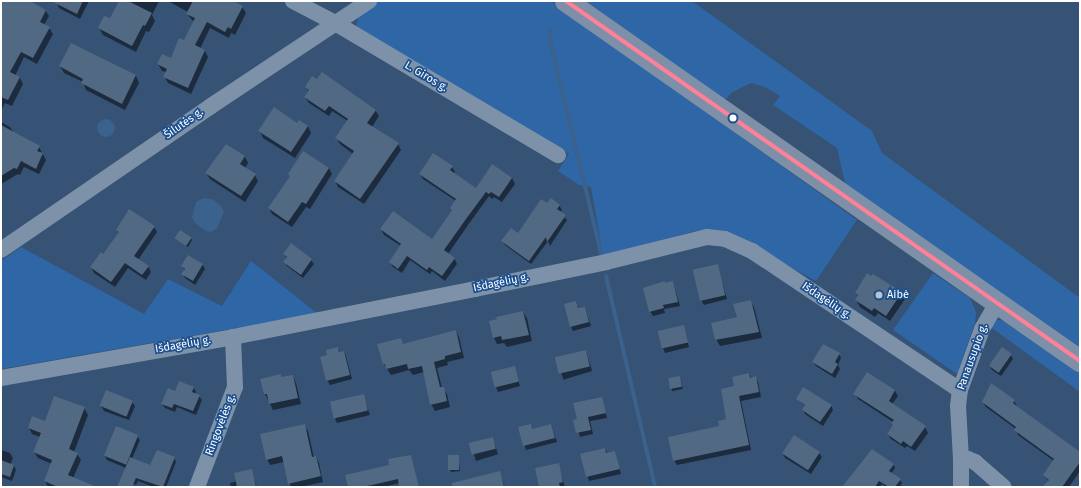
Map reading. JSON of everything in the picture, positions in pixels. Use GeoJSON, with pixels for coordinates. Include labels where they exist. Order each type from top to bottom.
{"type":"FeatureCollection","features":[{"type":"Feature","properties":{"kind":"highway"},"geometry":{"type":"LineString","coordinates":[[566,1],[1080,361]]}},
{"type":"Feature","properties":{"kind":"street","name":"L. Giros g."},"geometry":{"type":"LineString","coordinates":[[293,1],[337,24],[558,155]]}},
{"type":"Feature","properties":{"kind":"street","name":"Šilutės g."},"geometry":{"type":"LineString","coordinates":[[1,250],[211,106],[337,24],[369,1]]}},
{"type":"Feature","properties":{"kind":"street","name":"Išdagėlių g."},"geometry":{"type":"LineString","coordinates":[[1,378],[233,336],[606,262],[707,237],[725,239],[752,251],[960,390]]}},
{"type":"Feature","properties":{"kind":"street","name":"Panausupio g."},"geometry":{"type":"LineString","coordinates":[[961,487],[958,406],[960,390],[982,329],[997,303]]}},
{"type":"Feature","properties":{"kind":"street","name":"Ringovėlės g."},"geometry":{"type":"LineString","coordinates":[[197,487],[235,387],[233,336]]}},
{"type":"Feature","properties":{"kind":"street"},"geometry":{"type":"LineString","coordinates":[[961,460],[968,459],[975,462],[1004,487]]}},
{"type":"Feature","properties":{"kind":"shaded area"},"geometry":{"type":"Polygon","coordinates":[[[379,1],[551,1],[857,220],[816,281],[724,231],[695,231],[603,256],[591,187],[579,185],[558,171],[569,154],[358,30],[356,26],[359,16],[379,1]]]}},
{"type":"Feature","properties":{"kind":"shaded area"},"geometry":{"type":"Polygon","coordinates":[[[584,1],[692,1],[872,131],[882,153],[1080,298],[1080,350],[846,187],[837,148],[773,105],[780,96],[765,87],[751,83],[731,93],[723,103],[584,1]]]}},
{"type":"Feature","properties":{"kind":"shaded area"},"geometry":{"type":"Polygon","coordinates":[[[106,119],[112,122],[115,128],[112,134],[106,137],[100,134],[97,128],[100,122],[106,119]]]}},
{"type":"Feature","properties":{"kind":"shaded area"},"geometry":{"type":"Polygon","coordinates":[[[203,198],[212,199],[221,206],[224,212],[217,228],[212,232],[206,231],[196,224],[192,218],[196,202],[203,198]]]}},
{"type":"Feature","properties":{"kind":"shaded area"},"geometry":{"type":"Polygon","coordinates":[[[21,247],[144,314],[168,279],[222,306],[251,261],[318,314],[1,369],[1,261],[21,247]]]}},
{"type":"Feature","properties":{"kind":"shaded area"},"geometry":{"type":"Polygon","coordinates":[[[933,273],[970,298],[976,312],[975,323],[957,374],[893,330],[933,273]]]}},
{"type":"Feature","properties":{"kind":"shaded area"},"geometry":{"type":"Polygon","coordinates":[[[997,320],[1009,321],[1080,371],[1080,392],[989,326],[997,320]]]}},
{"type":"Feature","properties":{"kind":"building"},"geometry":{"type":"Polygon","coordinates":[[[1,1],[30,1],[46,10],[40,22],[50,27],[33,58],[21,52],[10,72],[20,77],[8,100],[1,97],[1,1]]]}},
{"type":"Feature","properties":{"kind":"building"},"geometry":{"type":"Polygon","coordinates":[[[51,1],[83,1],[77,14],[51,1]]]}},
{"type":"Feature","properties":{"kind":"building"},"geometry":{"type":"Polygon","coordinates":[[[119,1],[128,1],[152,13],[145,26],[143,25],[132,46],[98,28],[104,16],[110,18],[119,1]]]}},
{"type":"Feature","properties":{"kind":"building"},"geometry":{"type":"Polygon","coordinates":[[[193,1],[233,1],[243,6],[231,29],[228,27],[225,32],[207,22],[195,45],[205,50],[188,88],[163,77],[167,69],[157,64],[162,54],[171,58],[179,38],[184,40],[195,18],[186,14],[193,1]]]}},
{"type":"Feature","properties":{"kind":"building"},"geometry":{"type":"Polygon","coordinates":[[[71,43],[136,75],[122,104],[81,83],[83,79],[59,66],[71,43]]]}},
{"type":"Feature","properties":{"kind":"building"},"geometry":{"type":"Polygon","coordinates":[[[322,72],[376,110],[367,123],[399,143],[360,199],[334,181],[354,151],[335,138],[348,119],[329,106],[325,111],[304,97],[309,90],[305,87],[312,76],[317,79],[322,72]]]}},
{"type":"Feature","properties":{"kind":"building"},"geometry":{"type":"Polygon","coordinates":[[[274,107],[297,123],[299,120],[308,126],[291,152],[258,131],[274,107]]]}},
{"type":"Feature","properties":{"kind":"building"},"geometry":{"type":"Polygon","coordinates":[[[1,125],[40,146],[37,151],[43,153],[36,169],[21,161],[17,169],[14,168],[1,176],[1,125]]]}},
{"type":"Feature","properties":{"kind":"building"},"geometry":{"type":"Polygon","coordinates":[[[226,144],[245,156],[240,164],[256,174],[241,196],[205,173],[226,144]]]}},
{"type":"Feature","properties":{"kind":"building"},"geometry":{"type":"Polygon","coordinates":[[[303,151],[329,168],[306,204],[302,202],[288,222],[268,208],[290,176],[288,174],[303,151]]]}},
{"type":"Feature","properties":{"kind":"building"},"geometry":{"type":"Polygon","coordinates":[[[433,153],[453,166],[450,170],[476,188],[492,164],[512,178],[499,197],[491,192],[489,194],[486,192],[466,219],[444,250],[455,258],[442,276],[429,267],[427,270],[407,256],[398,269],[389,262],[401,244],[380,229],[393,211],[432,239],[452,210],[450,208],[456,199],[419,174],[433,153]]]}},
{"type":"Feature","properties":{"kind":"building"},"geometry":{"type":"Polygon","coordinates":[[[551,198],[560,205],[557,209],[566,215],[547,242],[546,237],[529,261],[501,241],[511,228],[518,233],[541,199],[547,203],[551,198]]]}},
{"type":"Feature","properties":{"kind":"building"},"geometry":{"type":"Polygon","coordinates":[[[129,209],[155,226],[134,256],[149,266],[142,275],[125,263],[111,282],[90,267],[101,252],[103,254],[119,232],[116,230],[129,209]]]}},
{"type":"Feature","properties":{"kind":"building"},"geometry":{"type":"Polygon","coordinates":[[[180,230],[192,238],[186,246],[174,238],[180,230]]]}},
{"type":"Feature","properties":{"kind":"building"},"geometry":{"type":"Polygon","coordinates":[[[291,243],[312,259],[301,275],[283,262],[287,257],[283,254],[291,243]]]}},
{"type":"Feature","properties":{"kind":"building"},"geometry":{"type":"Polygon","coordinates":[[[188,255],[203,264],[193,281],[181,274],[185,269],[181,266],[188,255]]]}},
{"type":"Feature","properties":{"kind":"building"},"geometry":{"type":"Polygon","coordinates":[[[718,264],[725,295],[700,301],[693,270],[718,264]]]}},
{"type":"Feature","properties":{"kind":"building","name":"Aibė"},"geometry":{"type":"Polygon","coordinates":[[[867,273],[871,276],[873,274],[902,292],[886,316],[874,308],[872,311],[855,300],[858,295],[855,293],[867,273]]]}},
{"type":"Feature","properties":{"kind":"building"},"geometry":{"type":"Polygon","coordinates":[[[665,281],[665,283],[673,281],[678,302],[663,305],[664,308],[649,312],[643,288],[665,281]]]}},
{"type":"Feature","properties":{"kind":"building"},"geometry":{"type":"Polygon","coordinates":[[[751,300],[759,332],[715,340],[711,323],[737,317],[733,304],[751,300]]]}},
{"type":"Feature","properties":{"kind":"building"},"geometry":{"type":"Polygon","coordinates":[[[576,301],[578,308],[585,307],[589,322],[570,327],[564,304],[576,301]]]}},
{"type":"Feature","properties":{"kind":"building"},"geometry":{"type":"Polygon","coordinates":[[[523,311],[529,335],[502,340],[501,336],[493,338],[489,321],[497,319],[496,317],[523,311]]]}},
{"type":"Feature","properties":{"kind":"building"},"geometry":{"type":"Polygon","coordinates":[[[684,325],[688,343],[662,349],[658,331],[684,325]]]}},
{"type":"Feature","properties":{"kind":"building"},"geometry":{"type":"Polygon","coordinates":[[[456,330],[461,352],[445,356],[445,359],[434,362],[440,387],[444,387],[447,401],[430,405],[422,366],[408,369],[407,364],[386,369],[385,364],[383,364],[377,344],[401,338],[403,344],[456,330]]]}},
{"type":"Feature","properties":{"kind":"building"},"geometry":{"type":"Polygon","coordinates":[[[823,344],[840,353],[835,362],[838,364],[832,374],[812,362],[823,344]]]}},
{"type":"Feature","properties":{"kind":"building"},"geometry":{"type":"Polygon","coordinates":[[[338,347],[339,352],[344,351],[350,375],[326,381],[320,357],[327,355],[326,350],[338,347]]]}},
{"type":"Feature","properties":{"kind":"building"},"geometry":{"type":"Polygon","coordinates":[[[1002,347],[1012,354],[999,373],[989,366],[1002,347]]]}},
{"type":"Feature","properties":{"kind":"building"},"geometry":{"type":"Polygon","coordinates":[[[586,350],[590,367],[559,374],[555,357],[586,350]]]}},
{"type":"Feature","properties":{"kind":"building"},"geometry":{"type":"Polygon","coordinates":[[[515,366],[519,382],[495,388],[491,372],[515,366]]]}},
{"type":"Feature","properties":{"kind":"building"},"geometry":{"type":"Polygon","coordinates":[[[867,372],[895,390],[889,401],[926,426],[911,447],[903,441],[901,444],[887,434],[893,425],[891,423],[894,420],[853,394],[867,372]]]}},
{"type":"Feature","properties":{"kind":"building"},"geometry":{"type":"Polygon","coordinates":[[[749,373],[750,378],[756,376],[759,392],[739,396],[749,445],[673,461],[668,437],[719,426],[718,421],[726,419],[721,389],[734,386],[732,377],[749,373]]]}},
{"type":"Feature","properties":{"kind":"building"},"geometry":{"type":"Polygon","coordinates":[[[281,374],[281,377],[293,375],[298,398],[269,404],[267,394],[264,394],[260,379],[281,374]]]}},
{"type":"Feature","properties":{"kind":"building"},"geometry":{"type":"Polygon","coordinates":[[[680,376],[682,387],[670,389],[668,378],[680,376]]]}},
{"type":"Feature","properties":{"kind":"building"},"geometry":{"type":"Polygon","coordinates":[[[179,381],[194,387],[192,392],[200,395],[193,411],[174,404],[172,408],[161,404],[168,388],[175,391],[179,381]]]}},
{"type":"Feature","properties":{"kind":"building"},"geometry":{"type":"Polygon","coordinates":[[[991,383],[1015,400],[1013,403],[1080,452],[1080,462],[1062,487],[1042,487],[1049,480],[1043,475],[1054,459],[1014,430],[1016,427],[982,402],[991,383]]]}},
{"type":"Feature","properties":{"kind":"building"},"geometry":{"type":"Polygon","coordinates":[[[803,387],[832,405],[820,422],[802,410],[805,405],[796,399],[803,387]]]}},
{"type":"Feature","properties":{"kind":"building"},"geometry":{"type":"Polygon","coordinates":[[[106,390],[133,401],[127,417],[100,406],[106,390]]]}},
{"type":"Feature","properties":{"kind":"building"},"geometry":{"type":"Polygon","coordinates":[[[364,394],[368,411],[334,418],[330,402],[364,394]]]}},
{"type":"Feature","properties":{"kind":"building"},"geometry":{"type":"Polygon","coordinates":[[[54,396],[85,407],[69,449],[78,453],[68,475],[97,487],[58,487],[44,481],[52,460],[33,452],[41,433],[28,428],[32,416],[45,421],[54,396]]]}},
{"type":"Feature","properties":{"kind":"building"},"geometry":{"type":"Polygon","coordinates":[[[602,397],[606,413],[588,417],[591,430],[576,433],[573,420],[577,419],[573,403],[602,397]]]}},
{"type":"Feature","properties":{"kind":"building"},"geometry":{"type":"Polygon","coordinates":[[[305,424],[312,457],[316,456],[321,476],[288,484],[282,456],[266,460],[260,434],[305,424]]]}},
{"type":"Feature","properties":{"kind":"building"},"geometry":{"type":"Polygon","coordinates":[[[531,424],[532,429],[551,424],[555,438],[523,446],[518,427],[531,424]]]}},
{"type":"Feature","properties":{"kind":"building"},"geometry":{"type":"Polygon","coordinates":[[[116,426],[138,435],[126,465],[104,456],[116,426]]]}},
{"type":"Feature","properties":{"kind":"building"},"geometry":{"type":"Polygon","coordinates":[[[794,435],[820,452],[808,470],[782,453],[794,435]]]}},
{"type":"Feature","properties":{"kind":"building"},"geometry":{"type":"Polygon","coordinates":[[[493,437],[496,449],[472,455],[469,443],[493,437]]]}},
{"type":"Feature","properties":{"kind":"building"},"geometry":{"type":"Polygon","coordinates":[[[605,448],[606,453],[615,451],[620,469],[586,477],[580,454],[605,448]]]}},
{"type":"Feature","properties":{"kind":"building"},"geometry":{"type":"Polygon","coordinates":[[[872,449],[894,464],[889,471],[901,479],[895,487],[889,487],[879,481],[875,487],[842,487],[872,449]]]}},
{"type":"Feature","properties":{"kind":"building"},"geometry":{"type":"Polygon","coordinates":[[[157,450],[175,457],[163,487],[136,478],[132,487],[117,487],[130,457],[150,465],[157,450]]]}},
{"type":"Feature","properties":{"kind":"building"},"geometry":{"type":"Polygon","coordinates":[[[411,455],[419,487],[399,487],[398,479],[363,487],[348,487],[345,475],[389,465],[388,459],[411,455]]]}},
{"type":"Feature","properties":{"kind":"building"},"geometry":{"type":"Polygon","coordinates":[[[448,455],[459,455],[459,470],[448,470],[448,455]]]}},
{"type":"Feature","properties":{"kind":"building"},"geometry":{"type":"Polygon","coordinates":[[[1,460],[14,465],[10,477],[1,474],[1,460]]]}},
{"type":"Feature","properties":{"kind":"building"},"geometry":{"type":"Polygon","coordinates":[[[559,463],[563,482],[559,483],[560,487],[539,487],[535,468],[559,463]]]}},
{"type":"Feature","properties":{"kind":"building"},"geometry":{"type":"Polygon","coordinates":[[[252,469],[256,487],[237,487],[234,473],[252,469]]]}},
{"type":"Feature","properties":{"kind":"building"},"geometry":{"type":"Polygon","coordinates":[[[500,471],[504,487],[452,487],[452,483],[500,471]]]}},
{"type":"Feature","properties":{"kind":"waterway"},"geometry":{"type":"LineString","coordinates":[[550,30],[551,45],[601,254]]}},
{"type":"Feature","properties":{"kind":"waterway"},"geometry":{"type":"LineString","coordinates":[[606,276],[655,487]]}},
{"type":"Feature","properties":{"kind":"transit line"},"geometry":{"type":"LineString","coordinates":[[566,1],[1080,361]]}},
{"type":"Feature","properties":{"kind":"place","name":"Aibė"},"geometry":{"type":"Point","coordinates":[879,295]}}]}
